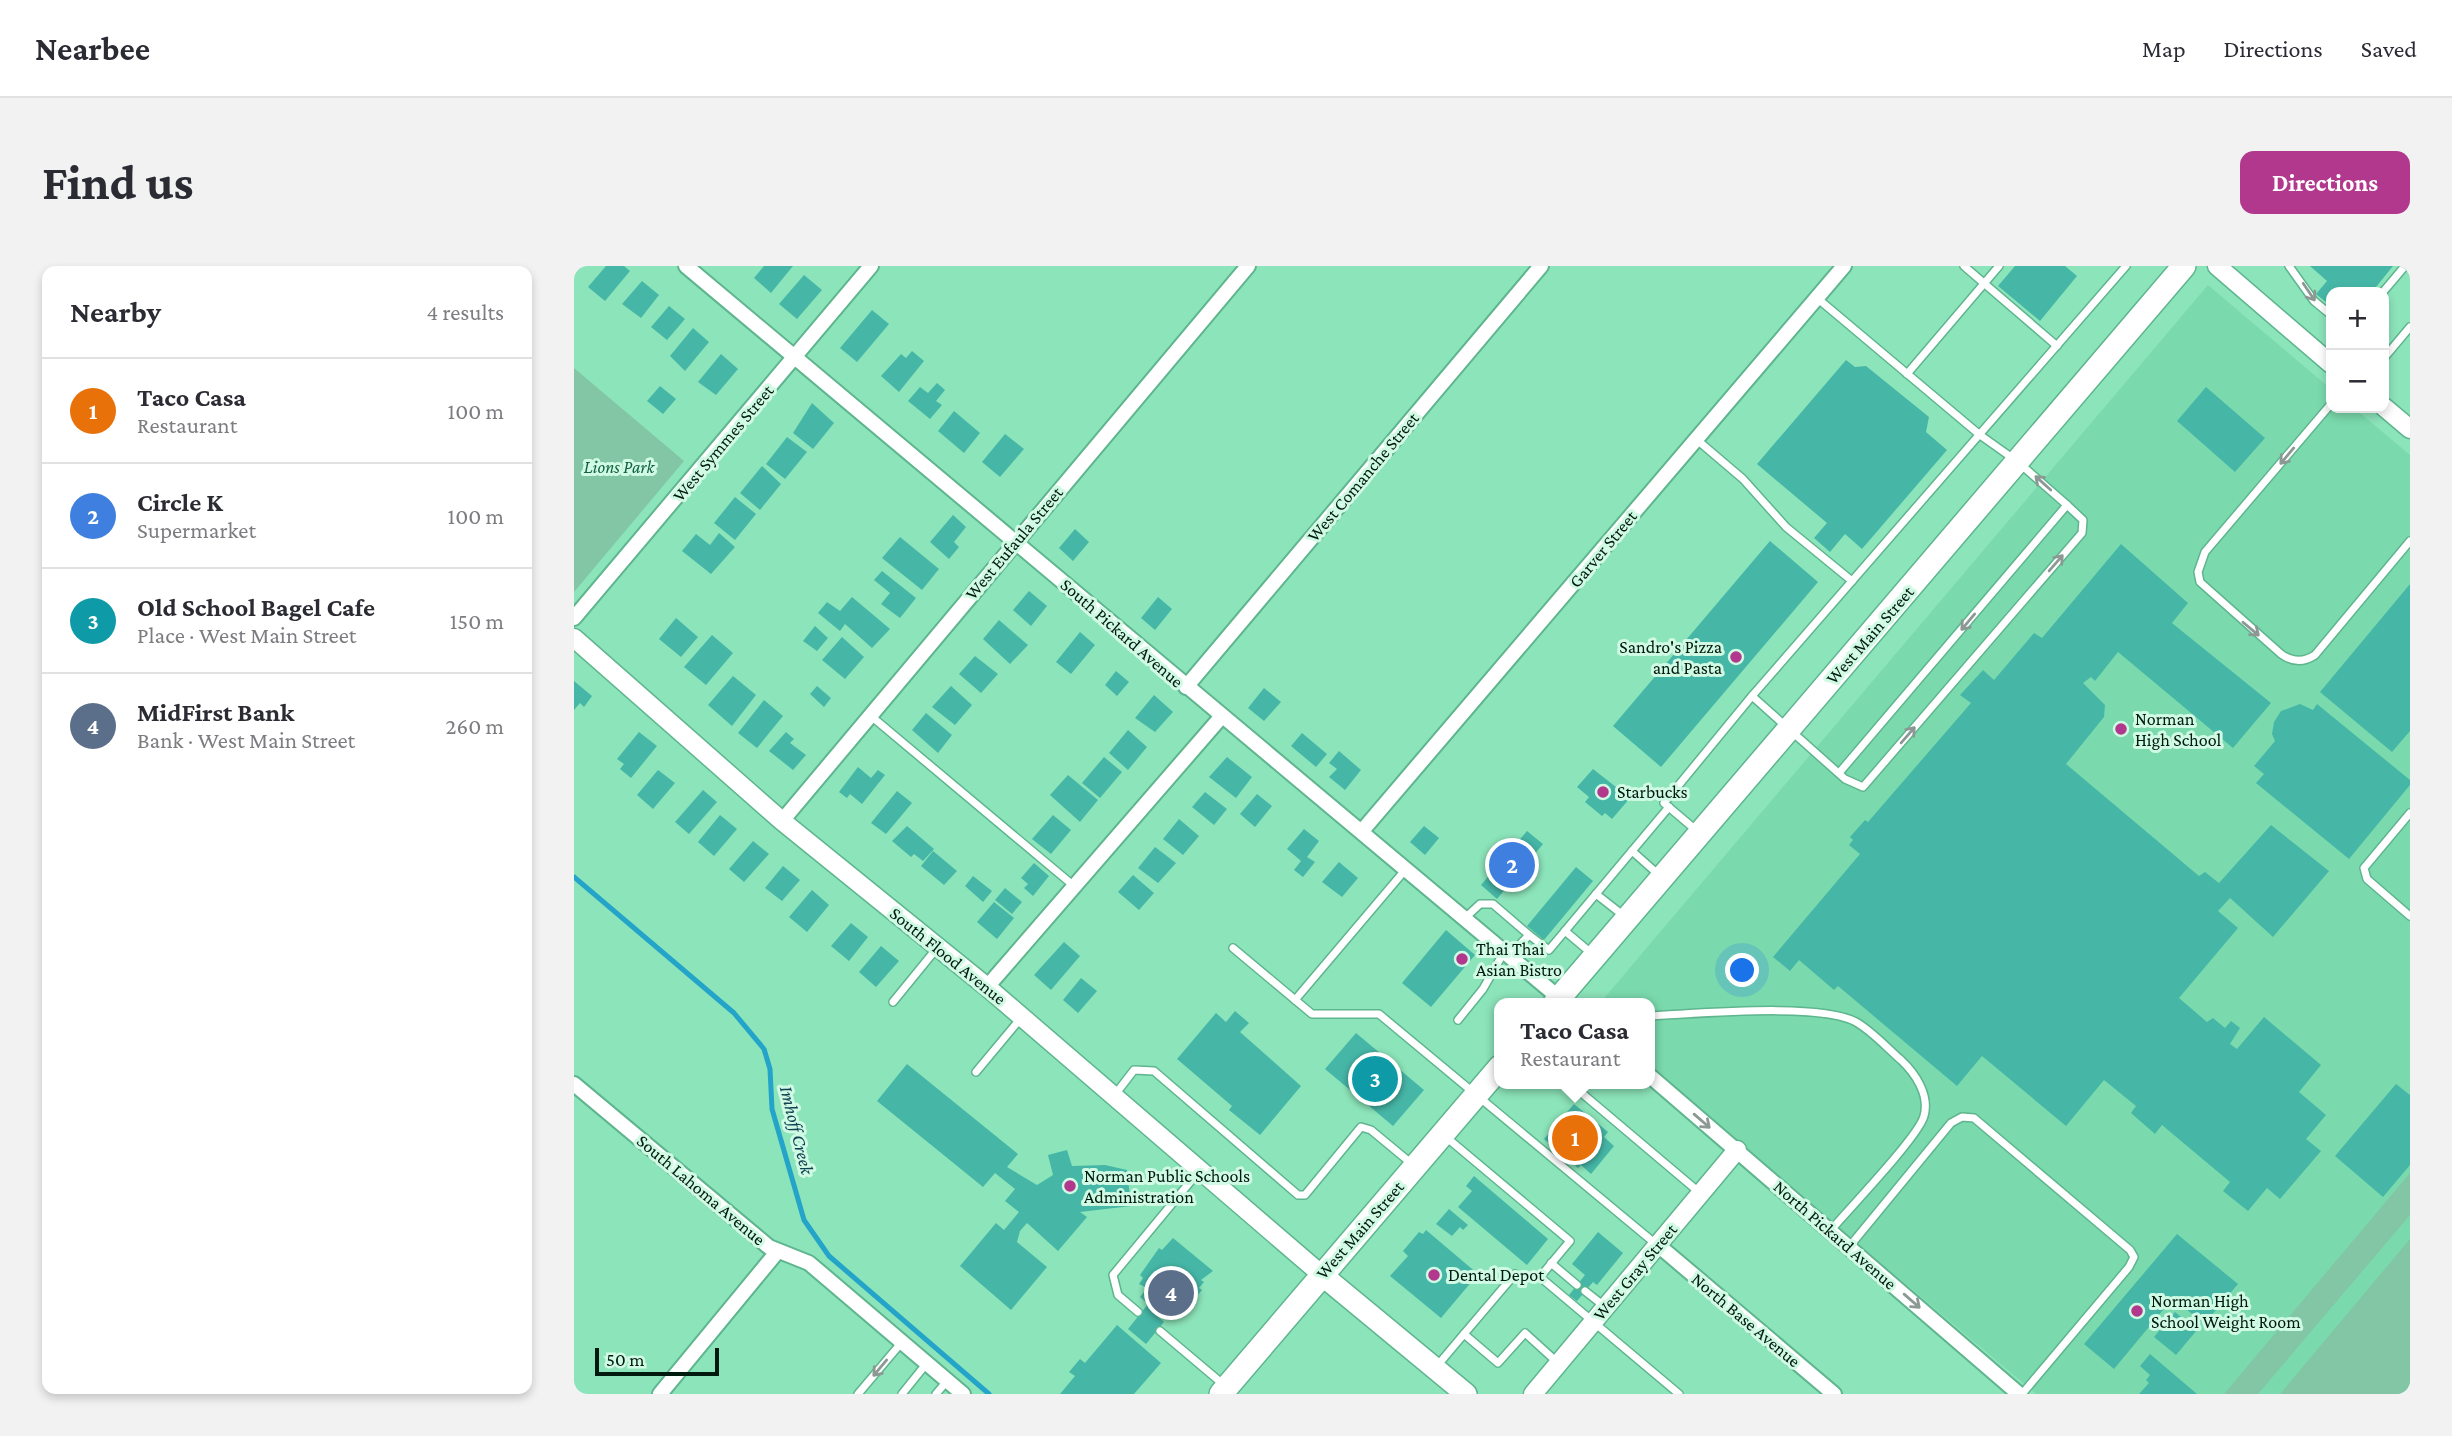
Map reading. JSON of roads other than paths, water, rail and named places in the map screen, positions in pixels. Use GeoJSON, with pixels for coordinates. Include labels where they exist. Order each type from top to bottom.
{"type":"FeatureCollection","features":[{"type":"Feature","properties":{"kind":"main road","name":"West Main Street"},"geometry":{"type":"LineString","coordinates":[[1562,998],[1595,956],[2183,266]]}},
{"type":"Feature","properties":{"kind":"main road","name":"West Main Street"},"geometry":{"type":"LineString","coordinates":[[1224,1391],[1494,1074]]}},
{"type":"Feature","properties":{"kind":"main road"},"geometry":{"type":"LineString","coordinates":[[1322,1275],[1436,1368],[1460,1392]]}},
{"type":"Feature","properties":{"kind":"street","name":"South Pickard Avenue"},"geometry":{"type":"LineString","coordinates":[[686,266],[1507,953],[1555,998]]}},
{"type":"Feature","properties":{"kind":"street","name":"West Symmes Street"},"geometry":{"type":"LineString","coordinates":[[574,618],[871,266]]}},
{"type":"Feature","properties":{"kind":"street","name":"West Eufaula Street"},"geometry":{"type":"LineString","coordinates":[[782,821],[1248,266]]}},
{"type":"Feature","properties":{"kind":"street","name":"West Comanche Street"},"geometry":{"type":"LineString","coordinates":[[1186,687],[1541,266]]}},
{"type":"Feature","properties":{"kind":"street","name":"Garver Street"},"geometry":{"type":"LineString","coordinates":[[1362,831],[1844,266]]}},
{"type":"Feature","properties":{"kind":"street"},"geometry":{"type":"LineString","coordinates":[[2217,266],[2326,357]]}},
{"type":"Feature","properties":{"kind":"street"},"geometry":{"type":"LineString","coordinates":[[2389,411],[2410,428]]}},
{"type":"Feature","properties":{"kind":"street","name":"South Flood Avenue"},"geometry":{"type":"LineString","coordinates":[[574,638],[782,821],[987,987],[1322,1275]]}},
{"type":"Feature","properties":{"kind":"street"},"geometry":{"type":"LineString","coordinates":[[987,987],[1222,716]]}},
{"type":"Feature","properties":{"kind":"street","name":"North Pickard Avenue"},"geometry":{"type":"LineString","coordinates":[[1655,1080],[2021,1394]]}},
{"type":"Feature","properties":{"kind":"street","name":"South Lahoma Avenue"},"geometry":{"type":"LineString","coordinates":[[574,1083],[777,1252],[809,1263],[963,1394]]}},
{"type":"Feature","properties":{"kind":"street","name":"West Gray Street"},"geometry":{"type":"LineString","coordinates":[[1532,1394],[1737,1150]]}},
{"type":"Feature","properties":{"kind":"street","name":"North Base Avenue"},"geometry":{"type":"LineString","coordinates":[[1658,1245],[1834,1394]]}},
{"type":"Feature","properties":{"kind":"street"},"geometry":{"type":"LineString","coordinates":[[660,1394],[760,1276],[777,1252]]}},
{"type":"Feature","properties":{"kind":"lane"},"geometry":{"type":"LineString","coordinates":[[1964,266],[2057,346]]}},
{"type":"Feature","properties":{"kind":"lane"},"geometry":{"type":"LineString","coordinates":[[1907,374],[1999,266]]}},
{"type":"Feature","properties":{"kind":"lane"},"geometry":{"type":"LineString","coordinates":[[1700,833],[1664,803],[1752,696],[2126,266]]}},
{"type":"Feature","properties":{"kind":"lane"},"geometry":{"type":"LineString","coordinates":[[2290,266],[2314,301],[2326,311]]}},
{"type":"Feature","properties":{"kind":"lane"},"geometry":{"type":"LineString","coordinates":[[2388,287],[2405,266]]}},
{"type":"Feature","properties":{"kind":"lane"},"geometry":{"type":"LineString","coordinates":[[1752,696],[1839,773],[1863,787],[2082,533],[2083,520],[2018,461],[1980,435],[1816,298]]}},
{"type":"Feature","properties":{"kind":"lane"},"geometry":{"type":"LineString","coordinates":[[2389,352],[2410,327]]}},
{"type":"Feature","properties":{"kind":"lane"},"geometry":{"type":"LineString","coordinates":[[2326,410],[2205,552],[2198,572],[2200,582],[2281,654],[2288,659],[2304,660],[2315,655],[2410,541]]}},
{"type":"Feature","properties":{"kind":"lane"},"geometry":{"type":"LineString","coordinates":[[1696,439],[1743,479],[1786,527],[1852,582]]}},
{"type":"Feature","properties":{"kind":"lane"},"geometry":{"type":"LineString","coordinates":[[1839,773],[2067,505]]}},
{"type":"Feature","properties":{"kind":"lane"},"geometry":{"type":"LineString","coordinates":[[870,715],[1074,886]]}},
{"type":"Feature","properties":{"kind":"lane"},"geometry":{"type":"LineString","coordinates":[[1465,918],[1480,904],[1493,904],[1549,950],[1669,807]]}},
{"type":"Feature","properties":{"kind":"lane"},"geometry":{"type":"LineString","coordinates":[[2410,813],[2364,868],[2367,879],[2410,916]]}},
{"type":"Feature","properties":{"kind":"lane"},"geometry":{"type":"LineString","coordinates":[[1632,851],[1662,878]]}},
{"type":"Feature","properties":{"kind":"lane"},"geometry":{"type":"LineString","coordinates":[[1295,1000],[1406,868]]}},
{"type":"Feature","properties":{"kind":"lane"},"geometry":{"type":"LineString","coordinates":[[1597,894],[1628,918]]}},
{"type":"Feature","properties":{"kind":"lane"},"geometry":{"type":"LineString","coordinates":[[1564,931],[1595,956]]}},
{"type":"Feature","properties":{"kind":"lane"},"geometry":{"type":"LineString","coordinates":[[1458,1020],[1507,953],[1529,934]]}},
{"type":"Feature","properties":{"kind":"lane"},"geometry":{"type":"LineString","coordinates":[[893,1002],[938,947]]}},
{"type":"Feature","properties":{"kind":"lane"},"geometry":{"type":"LineString","coordinates":[[1233,948],[1312,1014],[1379,1014],[1658,1245]]}},
{"type":"Feature","properties":{"kind":"lane"},"geometry":{"type":"LineString","coordinates":[[1655,1016],[1754,1012],[1842,1016],[1858,1023],[1906,1065],[1917,1079],[1926,1100],[1921,1125],[1830,1231]]}},
{"type":"Feature","properties":{"kind":"lane"},"geometry":{"type":"LineString","coordinates":[[976,1072],[1021,1017]]}},
{"type":"Feature","properties":{"kind":"lane"},"geometry":{"type":"LineString","coordinates":[[1113,1097],[1134,1070],[1154,1071],[1298,1195],[1304,1195],[1361,1127],[1371,1130],[1415,1167]]}},
{"type":"Feature","properties":{"kind":"lane"},"geometry":{"type":"LineString","coordinates":[[1577,1089],[1700,1194]]}},
{"type":"Feature","properties":{"kind":"lane"},"geometry":{"type":"LineString","coordinates":[[1849,1247],[1951,1123],[1962,1118],[1974,1118],[2119,1241],[2133,1257],[2129,1267],[2021,1394]]}},
{"type":"Feature","properties":{"kind":"lane"},"geometry":{"type":"LineString","coordinates":[[1442,1134],[1570,1241],[1539,1277],[1600,1314]]}},
{"type":"Feature","properties":{"kind":"lane"},"geometry":{"type":"LineString","coordinates":[[1138,1312],[1118,1295],[1113,1275],[1200,1170]]}},
{"type":"Feature","properties":{"kind":"lane"},"geometry":{"type":"LineString","coordinates":[[1551,1263],[1577,1285]]}},
{"type":"Feature","properties":{"kind":"lane"},"geometry":{"type":"LineString","coordinates":[[1436,1368],[1515,1274]]}},
{"type":"Feature","properties":{"kind":"lane"},"geometry":{"type":"LineString","coordinates":[[1585,1291],[1600,1314],[1679,1394]]}},
{"type":"Feature","properties":{"kind":"lane"},"geometry":{"type":"LineString","coordinates":[[1160,1331],[1224,1391]]}},
{"type":"Feature","properties":{"kind":"lane"},"geometry":{"type":"LineString","coordinates":[[1464,1334],[1498,1363],[1525,1333],[1558,1363]]}},
{"type":"Feature","properties":{"kind":"lane"},"geometry":{"type":"LineString","coordinates":[[858,1394],[902,1342]]}},
{"type":"Feature","properties":{"kind":"lane"},"geometry":{"type":"LineString","coordinates":[[902,1394],[927,1363]]}},
{"type":"Feature","properties":{"kind":"lane"},"geometry":{"type":"LineString","coordinates":[[936,1394],[947,1381]]}},
{"type":"Feature","properties":{"kind":"waterway","name":"Imhoff Creek"},"geometry":{"type":"LineString","coordinates":[[574,877],[734,1013],[764,1049],[770,1069],[772,1109],[804,1220],[829,1256],[989,1394]]}},
{"type":"Feature","properties":{"kind":"place","name":"Sandro's Pizza and Pasta"},"geometry":{"type":"Point","coordinates":[1736,657]}},
{"type":"Feature","properties":{"kind":"place","name":"Norman High School"},"geometry":{"type":"Point","coordinates":[2121,729]}},
{"type":"Feature","properties":{"kind":"place","name":"Starbucks"},"geometry":{"type":"Point","coordinates":[1603,792]}},
{"type":"Feature","properties":{"kind":"place","name":"Circle K"},"geometry":{"type":"Point","coordinates":[1512,865]}},
{"type":"Feature","properties":{"kind":"place","name":"Thai Thai Asian Bistro"},"geometry":{"type":"Point","coordinates":[1462,959]}},
{"type":"Feature","properties":{"kind":"place","name":"Old School Bagel Cafe"},"geometry":{"type":"Point","coordinates":[1375,1079]}},
{"type":"Feature","properties":{"kind":"place","name":"Taco Casa"},"geometry":{"type":"Point","coordinates":[1575,1138]}},
{"type":"Feature","properties":{"kind":"place","name":"Norman Public Schools Administration"},"geometry":{"type":"Point","coordinates":[1070,1186]}},
{"type":"Feature","properties":{"kind":"place","name":"Dental Depot"},"geometry":{"type":"Point","coordinates":[1434,1275]}},
{"type":"Feature","properties":{"kind":"place","name":"MidFirst Bank"},"geometry":{"type":"Point","coordinates":[1171,1293]}},
{"type":"Feature","properties":{"kind":"place","name":"Norman High School Weight Room"},"geometry":{"type":"Point","coordinates":[2137,1311]}},
{"type":"Feature","properties":{"kind":"park label","name":"Lions Park"},"geometry":{"type":"Point","coordinates":[619,467]}}]}
